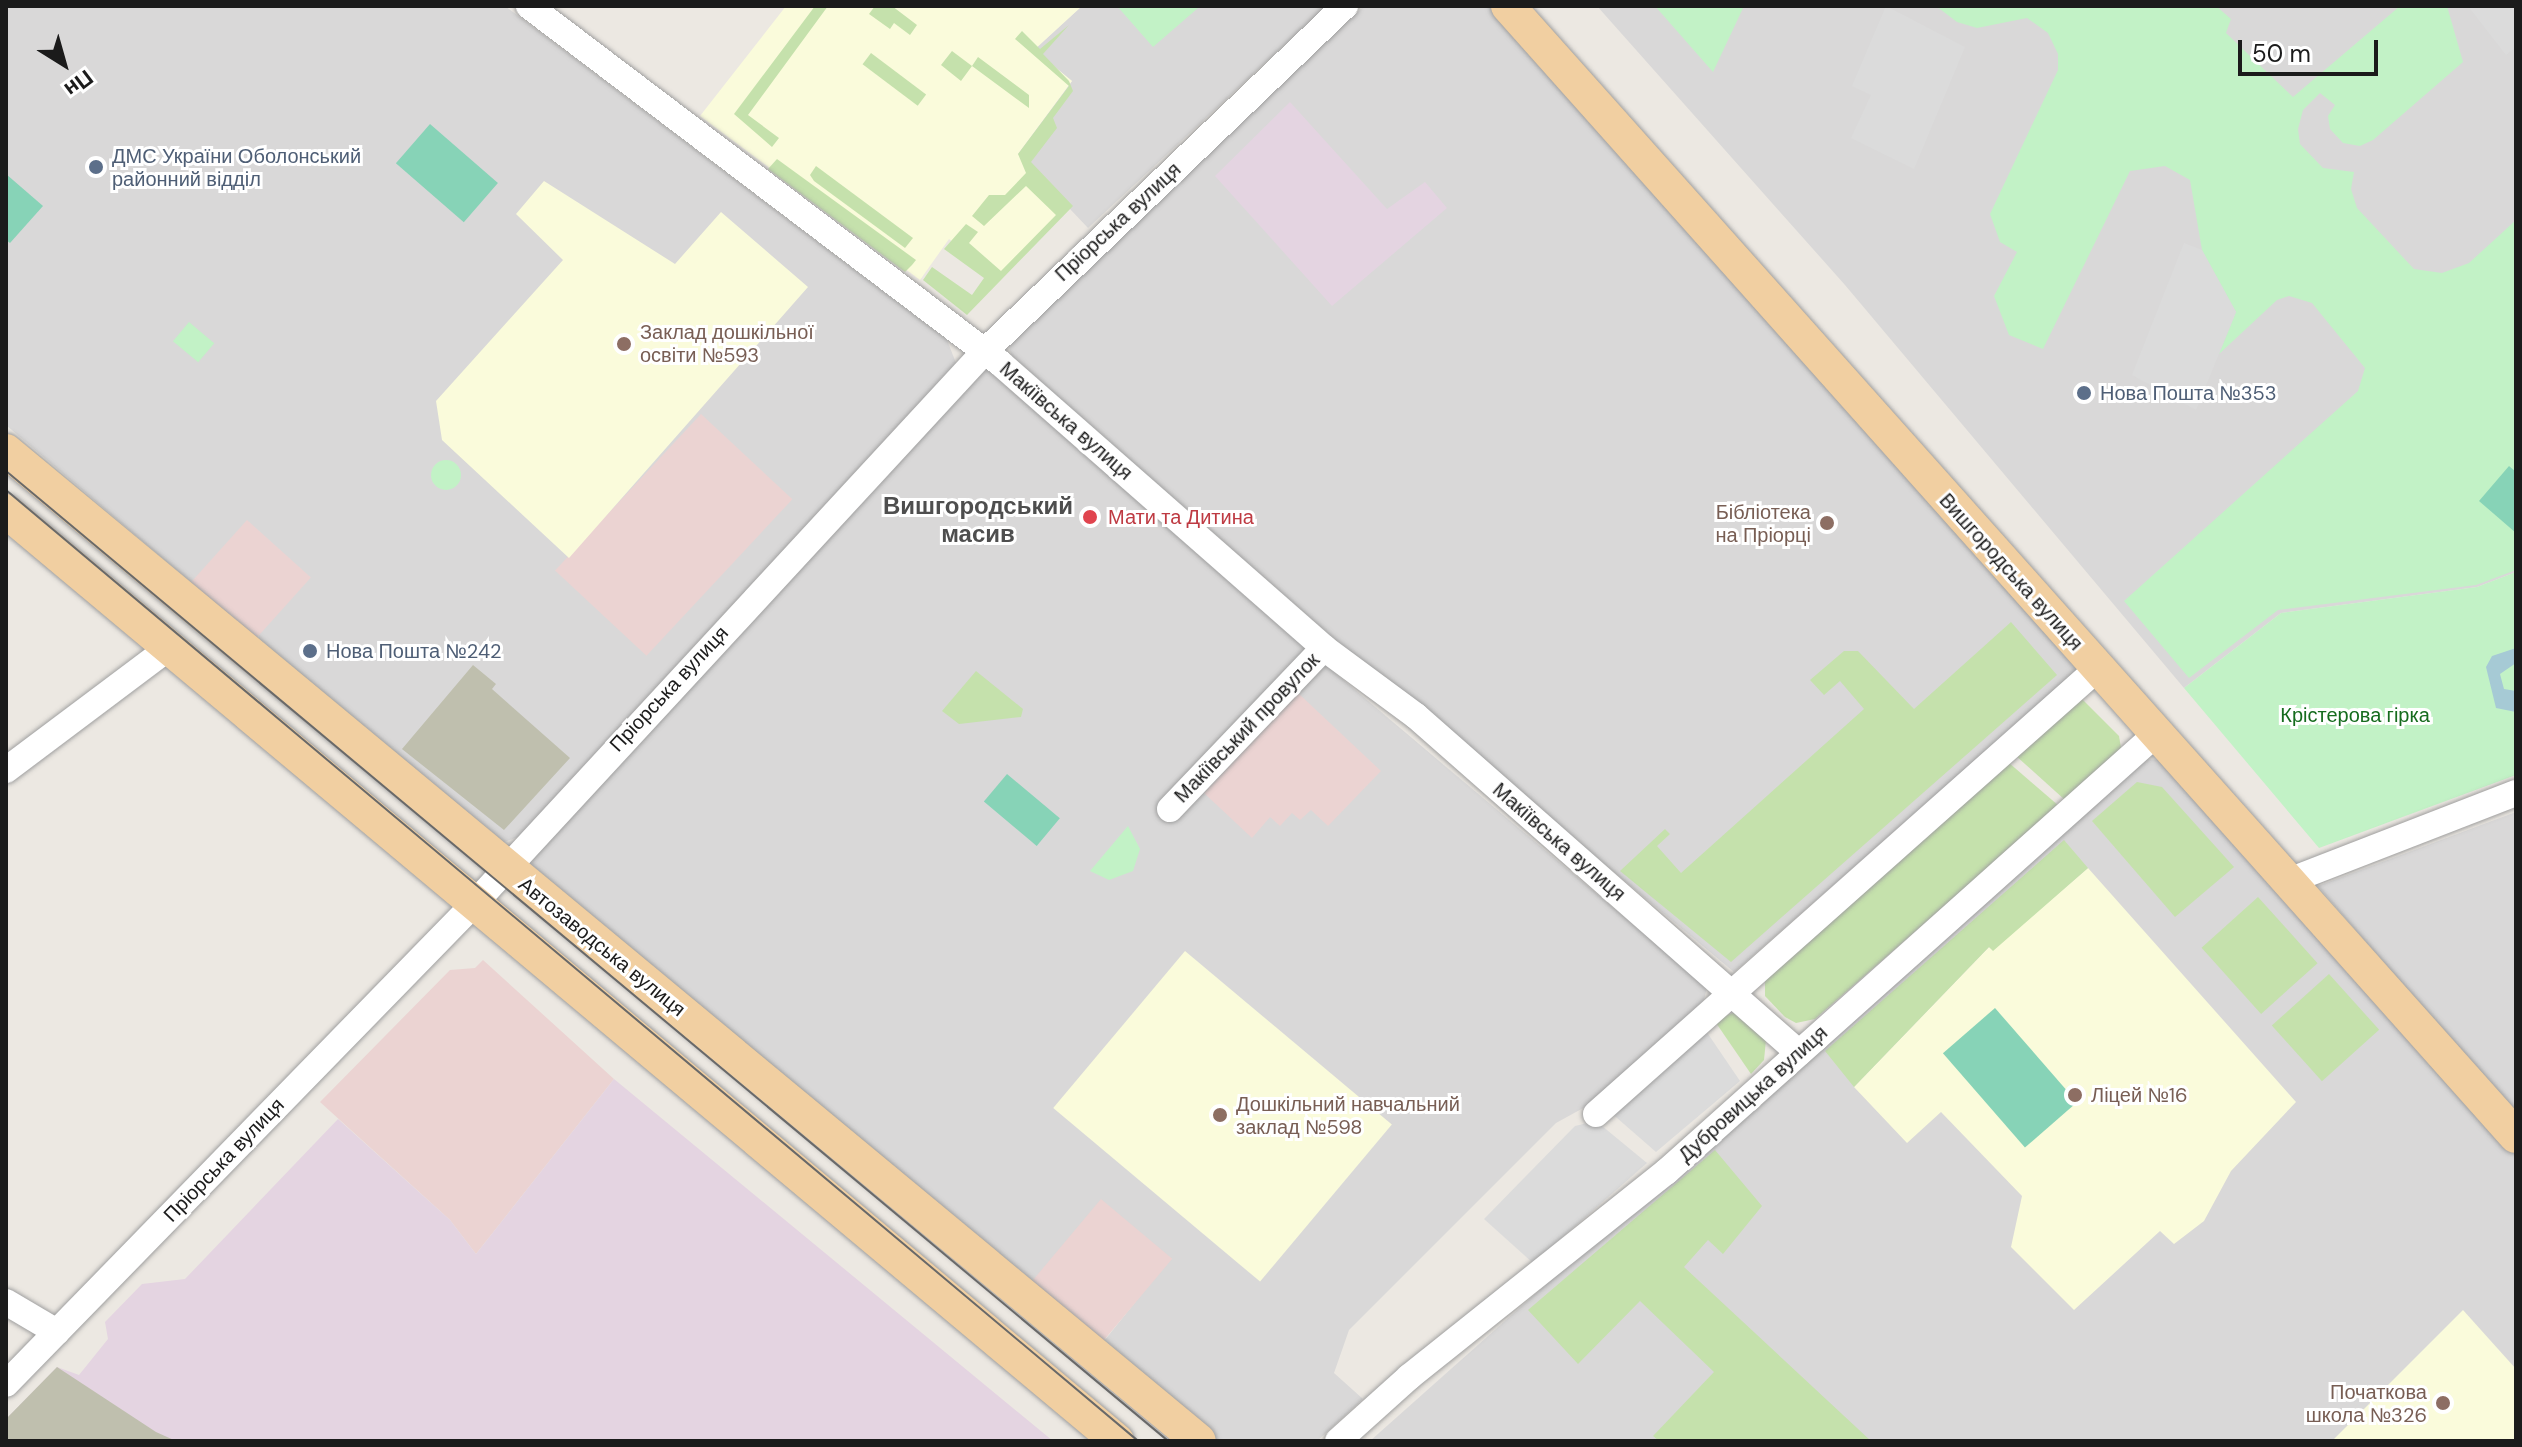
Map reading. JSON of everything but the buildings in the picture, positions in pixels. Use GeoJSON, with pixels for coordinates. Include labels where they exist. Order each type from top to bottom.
{"type":"FeatureCollection","features":[{"type":"Feature","properties":{"kind":"main road","name":"Вишгородська вулиця"},"geometry":{"type":"LineString","coordinates":[[1508,6],[2516,1136]]}},
{"type":"Feature","properties":{"kind":"main road","name":"Автозаводська вулиця"},"geometry":{"type":"LineString","coordinates":[[6,451],[1199,1441]]}},
{"type":"Feature","properties":{"kind":"main road"},"geometry":{"type":"LineString","coordinates":[[6,511],[1117,1441]]}},
{"type":"Feature","properties":{"kind":"street","name":"Макіївська вулиця"},"geometry":{"type":"LineString","coordinates":[[529,6],[985,351],[1324,648],[1416,716],[1799,1053]]}},
{"type":"Feature","properties":{"kind":"street","name":"Пріорська вулиця"},"geometry":{"type":"LineString","coordinates":[[6,1384],[473,905],[985,351],[1345,6]]}},
{"type":"Feature","properties":{"kind":"street"},"geometry":{"type":"LineString","coordinates":[[6,770],[170,647]]}},
{"type":"Feature","properties":{"kind":"street","name":"Макіївський провулок"},"geometry":{"type":"LineString","coordinates":[[1170,809],[1324,648]]}},
{"type":"Feature","properties":{"kind":"street"},"geometry":{"type":"LineString","coordinates":[[1596,1114],[2098,668]]}},
{"type":"Feature","properties":{"kind":"street","name":"Дубровицька вулиця"},"geometry":{"type":"LineString","coordinates":[[1338,1441],[1409,1377],[1666,1172],[2156,734]]}},
{"type":"Feature","properties":{"kind":"street"},"geometry":{"type":"LineString","coordinates":[[2289,881],[2516,793]]}},
{"type":"Feature","properties":{"kind":"street"},"geometry":{"type":"LineString","coordinates":[[6,1302],[57,1332]]}},
{"type":"Feature","properties":{"kind":"shaded area"},"geometry":{"type":"Polygon","coordinates":[[[6,6],[505,6],[947,340],[956,363],[518,837],[499,844],[259,640],[247,521],[193,584],[6,425],[6,6]]]}},
{"type":"Feature","properties":{"kind":"shaded area"},"geometry":{"type":"Polygon","coordinates":[[[786,6],[1082,6],[1034,50],[1072,81],[1018,154],[1069,207],[999,278],[949,239],[920,280],[700,116],[786,6]]]}},
{"type":"Feature","properties":{"kind":"shaded area"},"geometry":{"type":"Polygon","coordinates":[[[1082,6],[1326,6],[1088,228],[1018,154],[1072,81],[1034,50],[1082,6]]]}},
{"type":"Feature","properties":{"kind":"shaded area"},"geometry":{"type":"Polygon","coordinates":[[[1364,6],[1490,6],[2081,669],[1734,972],[1332,637],[1012,358],[1008,343],[1364,6]]]}},
{"type":"Feature","properties":{"kind":"shaded area"},"geometry":{"type":"Polygon","coordinates":[[[1597,6],[2516,6],[2516,572],[2477,587],[2281,613],[2184,688],[1845,285],[1597,6]]]}},
{"type":"Feature","properties":{"kind":"shaded area"},"geometry":{"type":"Polygon","coordinates":[[[1886,6],[1965,47],[1914,169],[1851,138],[1871,95],[1852,86],[1886,6]]]}},
{"type":"Feature","properties":{"kind":"shaded area"},"geometry":{"type":"Polygon","coordinates":[[[2468,6],[2516,6],[2516,47],[2506,55],[2468,6]]]}},
{"type":"Feature","properties":{"kind":"shaded area"},"geometry":{"type":"Polygon","coordinates":[[[1290,102],[1387,209],[1425,182],[1447,208],[1332,306],[1215,176],[1290,102]]]}},
{"type":"Feature","properties":{"kind":"shaded area","name":"Заклад дошкільної освіти №593"},"geometry":{"type":"Polygon","coordinates":[[[544,181],[675,264],[721,212],[808,287],[569,558],[442,440],[436,401],[563,260],[516,214],[544,181]]]}},
{"type":"Feature","properties":{"kind":"shaded area"},"geometry":{"type":"Polygon","coordinates":[[[2184,243],[2202,250],[2236,312],[2196,410],[2132,375],[2184,243]]]}},
{"type":"Feature","properties":{"kind":"shaded area"},"geometry":{"type":"Polygon","coordinates":[[[988,366],[1329,668],[1707,987],[1704,1000],[1596,1101],[1556,1123],[1349,1330],[1334,1373],[1363,1399],[1317,1441],[1214,1441],[1100,1346],[1171,1258],[1027,1284],[531,866],[535,855],[988,366]]]}},
{"type":"Feature","properties":{"kind":"shaded area"},"geometry":{"type":"Polygon","coordinates":[[[701,414],[792,499],[646,656],[555,571],[701,414]]]}},
{"type":"Feature","properties":{"kind":"shaded area"},"geometry":{"type":"Polygon","coordinates":[[[247,520],[311,578],[255,640],[191,582],[247,520]]]}},
{"type":"Feature","properties":{"kind":"shaded area"},"geometry":{"type":"Polygon","coordinates":[[[473,665],[496,684],[492,689],[570,758],[504,830],[402,749],[473,665]]]}},
{"type":"Feature","properties":{"kind":"shaded area"},"geometry":{"type":"Polygon","coordinates":[[[1298,693],[1381,771],[1328,826],[1311,810],[1300,820],[1292,813],[1280,826],[1270,817],[1252,838],[1204,793],[1298,693]]]}},
{"type":"Feature","properties":{"kind":"shaded area"},"geometry":{"type":"Polygon","coordinates":[[[2137,759],[2166,760],[2516,1152],[2516,1441],[1370,1441],[2137,759]]]}},
{"type":"Feature","properties":{"kind":"shaded area"},"geometry":{"type":"Polygon","coordinates":[[[2516,812],[2516,1117],[2318,886],[2516,812]]]}},
{"type":"Feature","properties":{"kind":"shaded area","name":"Ліцей №16"},"geometry":{"type":"Polygon","coordinates":[[[2088,868],[2296,1102],[2231,1171],[2204,1221],[2174,1244],[2160,1231],[2074,1310],[2011,1247],[2022,1196],[1941,1112],[1907,1143],[1854,1087],[1989,947],[1993,950],[2088,868]]]}},
{"type":"Feature","properties":{"kind":"shaded area","name":"Дошкільний навчальний заклад №598"},"geometry":{"type":"Polygon","coordinates":[[[1185,951],[1392,1125],[1260,1282],[1053,1108],[1185,951]]]}},
{"type":"Feature","properties":{"kind":"shaded area"},"geometry":{"type":"Polygon","coordinates":[[[483,960],[614,1079],[476,1254],[450,1220],[320,1102],[450,970],[475,968],[483,960]]]}},
{"type":"Feature","properties":{"kind":"shaded area"},"geometry":{"type":"Polygon","coordinates":[[[1704,1028],[1740,1081],[1656,1152],[1609,1111],[1704,1028]]]}},
{"type":"Feature","properties":{"kind":"shaded area"},"geometry":{"type":"Polygon","coordinates":[[[614,1079],[1053,1441],[6,1441],[6,1419],[57,1367],[79,1375],[108,1339],[105,1322],[142,1284],[185,1279],[338,1119],[450,1220],[476,1254],[614,1079]]]}},
{"type":"Feature","properties":{"kind":"shaded area"},"geometry":{"type":"Polygon","coordinates":[[[1596,1121],[1647,1163],[1533,1263],[1484,1219],[1575,1126],[1596,1121]]]}},
{"type":"Feature","properties":{"kind":"shaded area"},"geometry":{"type":"Polygon","coordinates":[[[1101,1199],[1172,1259],[1100,1345],[1028,1286],[1101,1199]]]}},
{"type":"Feature","properties":{"kind":"shaded area","name":"Початкова школа №326"},"geometry":{"type":"Polygon","coordinates":[[[2463,1310],[2516,1369],[2516,1441],[2332,1441],[2463,1310]]]}},
{"type":"Feature","properties":{"kind":"shaded area"},"geometry":{"type":"Polygon","coordinates":[[[57,1367],[156,1432],[176,1441],[6,1441],[6,1419],[57,1367]]]}},
{"type":"Feature","properties":{"kind":"green space"},"geometry":{"type":"Polygon","coordinates":[[[815,6],[828,6],[748,115],[779,138],[772,147],[734,114],[815,6]]]}},
{"type":"Feature","properties":{"kind":"green space"},"geometry":{"type":"Polygon","coordinates":[[[875,6],[892,6],[917,25],[910,35],[894,23],[890,29],[869,14],[875,6]]]}},
{"type":"Feature","properties":{"kind":"green space"},"geometry":{"type":"Polygon","coordinates":[[[1117,6],[1196,6],[1198,8],[1153,47],[1117,6]]]}},
{"type":"Feature","properties":{"kind":"green space"},"geometry":{"type":"Polygon","coordinates":[[[1655,6],[1744,6],[1713,72],[1655,6]]]}},
{"type":"Feature","properties":{"kind":"green space"},"geometry":{"type":"Polygon","coordinates":[[[1936,6],[2216,6],[2231,19],[2226,33],[2293,97],[2400,6],[2447,6],[2463,62],[2373,140],[2360,146],[2343,143],[2330,129],[2328,116],[2335,105],[2320,93],[2303,110],[2298,129],[2300,144],[2323,168],[2354,172],[2351,189],[2357,208],[2414,269],[2442,273],[2469,263],[2516,220],[2516,570],[2476,585],[2278,610],[2189,678],[2124,601],[2358,391],[2365,368],[2312,303],[2289,296],[2277,300],[2219,354],[2236,312],[2202,250],[2190,180],[2165,166],[2130,171],[2043,349],[2009,335],[1994,296],[2017,252],[2000,242],[1990,214],[2058,70],[2058,54],[2048,33],[2027,18],[1977,28],[1957,22],[1936,6]]]}},
{"type":"Feature","properties":{"kind":"green space"},"geometry":{"type":"Polygon","coordinates":[[[1069,25],[1043,54],[1069,81],[1073,91],[1053,118],[1057,128],[1031,162],[1073,206],[967,315],[923,280],[932,267],[972,295],[984,278],[944,249],[966,224],[978,232],[969,243],[1001,271],[1056,215],[1026,186],[984,226],[972,216],[989,195],[1005,195],[1026,173],[1018,154],[1069,86],[1015,39],[1022,31],[1040,49],[1069,25]]]}},
{"type":"Feature","properties":{"kind":"green space"},"geometry":{"type":"Polygon","coordinates":[[[952,51],[972,66],[961,81],[941,65],[952,51]]]}},
{"type":"Feature","properties":{"kind":"green space"},"geometry":{"type":"Polygon","coordinates":[[[871,53],[926,95],[918,106],[863,64],[871,53]]]}},
{"type":"Feature","properties":{"kind":"green space"},"geometry":{"type":"Polygon","coordinates":[[[978,57],[1029,95],[1029,108],[972,66],[978,57]]]}},
{"type":"Feature","properties":{"kind":"green space"},"geometry":{"type":"Polygon","coordinates":[[[430,124],[498,183],[464,222],[396,163],[430,124]]]}},
{"type":"Feature","properties":{"kind":"green space"},"geometry":{"type":"Polygon","coordinates":[[[777,159],[916,260],[905,272],[768,169],[777,159]]]}},
{"type":"Feature","properties":{"kind":"green space"},"geometry":{"type":"Polygon","coordinates":[[[816,166],[913,238],[905,248],[814,181],[810,175],[816,166]]]}},
{"type":"Feature","properties":{"kind":"green space"},"geometry":{"type":"Polygon","coordinates":[[[6,174],[43,206],[10,243],[6,240],[6,174]]]}},
{"type":"Feature","properties":{"kind":"green space"},"geometry":{"type":"Polygon","coordinates":[[[189,322],[214,343],[198,362],[173,341],[189,322]]]}},
{"type":"Feature","properties":{"kind":"green space"},"geometry":{"type":"Polygon","coordinates":[[[446,460],[457,464],[461,475],[457,486],[446,490],[435,486],[431,475],[435,464],[446,460]]]}},
{"type":"Feature","properties":{"kind":"green space"},"geometry":{"type":"Polygon","coordinates":[[[2509,466],[2516,472],[2516,533],[2479,501],[2509,466]]]}},
{"type":"Feature","properties":{"kind":"green space","name":"Крістерова гірка"},"geometry":{"type":"Polygon","coordinates":[[[2516,572],[2516,775],[2319,848],[2184,688],[2281,613],[2477,587],[2516,572]]]}},
{"type":"Feature","properties":{"kind":"green space"},"geometry":{"type":"Polygon","coordinates":[[[2011,622],[2057,675],[1731,962],[1620,871],[1665,829],[1670,834],[1657,846],[1681,873],[1864,709],[1840,681],[1824,695],[1810,680],[1844,651],[1858,651],[1914,709],[2011,622]]]}},
{"type":"Feature","properties":{"kind":"green space"},"geometry":{"type":"Polygon","coordinates":[[[976,671],[1023,709],[1021,717],[959,724],[942,711],[976,671]]]}},
{"type":"Feature","properties":{"kind":"green space"},"geometry":{"type":"Polygon","coordinates":[[[2082,699],[2119,736],[2121,748],[2065,800],[2015,755],[2082,699]]]}},
{"type":"Feature","properties":{"kind":"green space"},"geometry":{"type":"Polygon","coordinates":[[[2008,762],[2059,806],[1815,1019],[1796,1023],[1785,1017],[1765,996],[1765,978],[2008,762]]]}},
{"type":"Feature","properties":{"kind":"green space"},"geometry":{"type":"Polygon","coordinates":[[[1007,774],[1060,818],[1037,846],[984,802],[1007,774]]]}},
{"type":"Feature","properties":{"kind":"green space"},"geometry":{"type":"Polygon","coordinates":[[[2137,782],[2162,787],[2234,867],[2175,917],[2092,821],[2137,782]]]}},
{"type":"Feature","properties":{"kind":"green space"},"geometry":{"type":"Polygon","coordinates":[[[1128,826],[1140,849],[1133,871],[1109,880],[1090,871],[1128,826]]]}},
{"type":"Feature","properties":{"kind":"green space"},"geometry":{"type":"Polygon","coordinates":[[[2064,840],[2088,868],[1993,951],[1989,947],[1854,1087],[1825,1051],[2064,840]]]}},
{"type":"Feature","properties":{"kind":"green space"},"geometry":{"type":"Polygon","coordinates":[[[2258,897],[2318,963],[2261,1014],[2202,948],[2258,897]]]}},
{"type":"Feature","properties":{"kind":"green space"},"geometry":{"type":"Polygon","coordinates":[[[2329,974],[2379,1030],[2322,1081],[2272,1026],[2329,974]]]}},
{"type":"Feature","properties":{"kind":"green space"},"geometry":{"type":"Polygon","coordinates":[[[1995,1008],[2077,1102],[2025,1148],[1943,1053],[1995,1008]]]}},
{"type":"Feature","properties":{"kind":"green space"},"geometry":{"type":"Polygon","coordinates":[[[1738,1011],[1766,1040],[1764,1060],[1751,1074],[1714,1020],[1738,1011]]]}},
{"type":"Feature","properties":{"kind":"green space"},"geometry":{"type":"Polygon","coordinates":[[[1715,1150],[1762,1206],[1723,1254],[1708,1240],[1684,1267],[1871,1441],[1659,1441],[1653,1436],[1714,1372],[1640,1301],[1578,1364],[1528,1310],[1715,1150]]]}},
{"type":"Feature","properties":{"kind":"water"},"geometry":{"type":"Polygon","coordinates":[[[2516,648],[2516,663],[2500,674],[2504,689],[2516,691],[2516,712],[2496,708],[2486,667],[2492,656],[2516,648]]]}},
{"type":"Feature","properties":{"kind":"tram line"},"geometry":{"type":"LineString","coordinates":[[6,471],[1168,1441]]}},
{"type":"Feature","properties":{"kind":"tram line"},"geometry":{"type":"LineString","coordinates":[[6,490],[1138,1441]]}},
{"type":"Feature","properties":{"kind":"place","name":"ДМС України Оболонський районний відділ"},"geometry":{"type":"Point","coordinates":[96,167]}},
{"type":"Feature","properties":{"kind":"place","name":"Заклад дошкільної освіти №593"},"geometry":{"type":"Point","coordinates":[624,344]}},
{"type":"Feature","properties":{"kind":"place","name":"Нова Пошта №353"},"geometry":{"type":"Point","coordinates":[2084,393]}},
{"type":"Feature","properties":{"kind":"place","name":"Мати та Дитина"},"geometry":{"type":"Point","coordinates":[1090,517]}},
{"type":"Feature","properties":{"kind":"place","name":"Бібліотека на Пріорці"},"geometry":{"type":"Point","coordinates":[1827,523]}},
{"type":"Feature","properties":{"kind":"place","name":"Нова Пошта №242"},"geometry":{"type":"Point","coordinates":[310,651]}},
{"type":"Feature","properties":{"kind":"place","name":"Ліцей №16"},"geometry":{"type":"Point","coordinates":[2075,1095]}},
{"type":"Feature","properties":{"kind":"place","name":"Дошкільний навчальний заклад №598"},"geometry":{"type":"Point","coordinates":[1220,1115]}},
{"type":"Feature","properties":{"kind":"place","name":"Початкова школа №326"},"geometry":{"type":"Point","coordinates":[2443,1403]}},
{"type":"Feature","properties":{"kind":"district","name":"Вишгородський масив"},"geometry":{"type":"Point","coordinates":[978,520]}}]}
